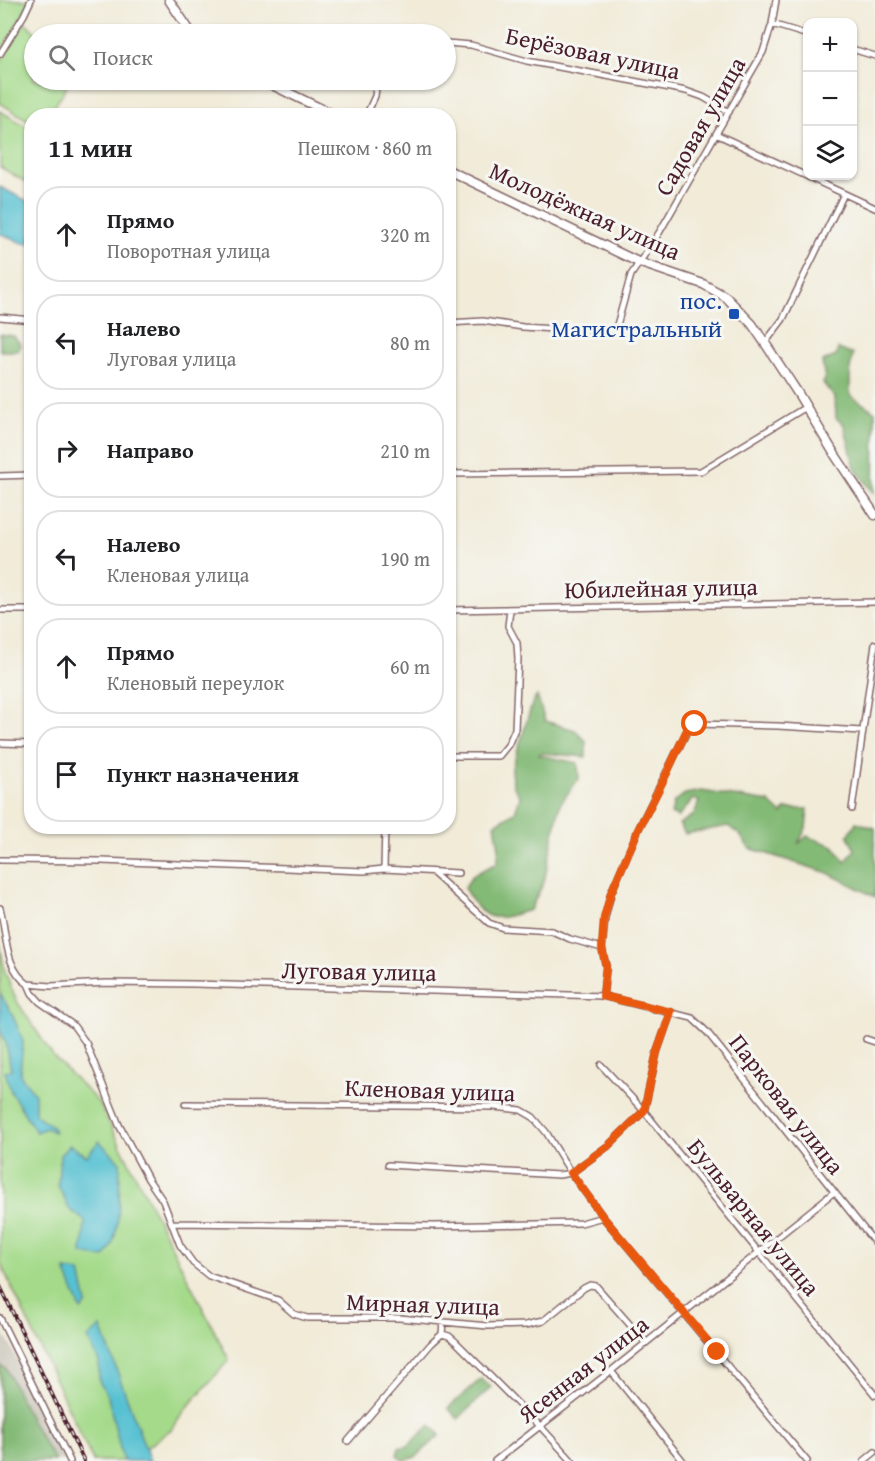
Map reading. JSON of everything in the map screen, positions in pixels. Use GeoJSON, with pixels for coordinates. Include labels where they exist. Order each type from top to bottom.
{"type":"FeatureCollection","features":[{"type":"Feature","properties":{"kind":"street"},"geometry":{"type":"LineString","coordinates":[[0,54],[31,0]]}},
{"type":"Feature","properties":{"kind":"street"},"geometry":{"type":"LineString","coordinates":[[170,0],[186,24]]}},
{"type":"Feature","properties":{"kind":"street","name":"Садовая улица"},"geometry":{"type":"LineString","coordinates":[[456,323],[483,321],[524,327],[610,332],[617,326],[625,292],[638,262],[659,233],[763,52],[772,24],[776,0]]}},
{"type":"Feature","properties":{"kind":"street"},"geometry":{"type":"LineString","coordinates":[[772,24],[803,34]]}},
{"type":"Feature","properties":{"kind":"street","name":"Берёзовая улица"},"geometry":{"type":"LineString","coordinates":[[456,44],[471,45],[527,61],[686,91],[703,97],[729,112]]}},
{"type":"Feature","properties":{"kind":"street"},"geometry":{"type":"LineString","coordinates":[[857,51],[875,56]]}},
{"type":"Feature","properties":{"kind":"street"},"geometry":{"type":"LineString","coordinates":[[283,90],[320,108]]}},
{"type":"Feature","properties":{"kind":"street"},"geometry":{"type":"LineString","coordinates":[[370,108],[376,90]]}},
{"type":"Feature","properties":{"kind":"street"},"geometry":{"type":"LineString","coordinates":[[716,134],[875,208]]}},
{"type":"Feature","properties":{"kind":"street","name":"Молодёжная улица"},"geometry":{"type":"LineString","coordinates":[[456,174],[638,262],[716,290],[739,309],[765,343],[835,456],[875,515]]}},
{"type":"Feature","properties":{"kind":"street"},"geometry":{"type":"LineString","coordinates":[[765,343],[783,319],[844,194]]}},
{"type":"Feature","properties":{"kind":"street"},"geometry":{"type":"LineString","coordinates":[[0,316],[24,319]]}},
{"type":"Feature","properties":{"kind":"street"},"geometry":{"type":"LineString","coordinates":[[456,474],[701,471],[806,407]]}},
{"type":"Feature","properties":{"kind":"street"},"geometry":{"type":"LineString","coordinates":[[0,476],[24,475]]}},
{"type":"Feature","properties":{"kind":"street","name":"Юбилейная улица"},"geometry":{"type":"LineString","coordinates":[[456,610],[875,602]]}},
{"type":"Feature","properties":{"kind":"street"},"geometry":{"type":"LineString","coordinates":[[0,610],[24,610]]}},
{"type":"Feature","properties":{"kind":"street"},"geometry":{"type":"LineString","coordinates":[[456,756],[499,756],[508,745],[515,729],[518,659],[516,643],[508,626],[510,610]]}},
{"type":"Feature","properties":{"kind":"street"},"geometry":{"type":"LineString","coordinates":[[852,808],[875,644]]}},
{"type":"Feature","properties":{"kind":"street"},"geometry":{"type":"LineString","coordinates":[[603,996],[606,967],[602,948],[604,918],[611,893],[639,828],[689,727],[695,724],[778,726],[862,732]]}},
{"type":"Feature","properties":{"kind":"street"},"geometry":{"type":"LineString","coordinates":[[0,743],[24,744]]}},
{"type":"Feature","properties":{"kind":"street"},"geometry":{"type":"LineString","coordinates":[[384,869],[385,834]]}},
{"type":"Feature","properties":{"kind":"street"},"geometry":{"type":"LineString","coordinates":[[0,860],[102,861],[364,871],[384,869],[458,873]]}},
{"type":"Feature","properties":{"kind":"street"},"geometry":{"type":"LineString","coordinates":[[433,873],[489,923],[503,928],[552,931],[602,948]]}},
{"type":"Feature","properties":{"kind":"street"},"geometry":{"type":"LineString","coordinates":[[0,908],[10,961],[40,1002],[73,1025],[86,1043],[119,1125],[163,1202],[172,1223],[435,1226],[581,1223],[603,1217]]}},
{"type":"Feature","properties":{"kind":"street","name":"Луговая улица"},"geometry":{"type":"LineString","coordinates":[[26,983],[195,984],[603,996],[692,1018]]}},
{"type":"Feature","properties":{"kind":"street"},"geometry":{"type":"LineString","coordinates":[[388,1165],[558,1175],[571,1173],[608,1146],[644,1111],[657,1052],[671,1012]]}},
{"type":"Feature","properties":{"kind":"street","name":"Парковая улица"},"geometry":{"type":"LineString","coordinates":[[692,1018],[707,1032],[875,1243]]}},
{"type":"Feature","properties":{"kind":"street"},"geometry":{"type":"LineString","coordinates":[[866,1039],[875,1042]]}},
{"type":"Feature","properties":{"kind":"street","name":"Бульварная улица"},"geometry":{"type":"LineString","coordinates":[[601,1065],[644,1111],[875,1395]]}},
{"type":"Feature","properties":{"kind":"street","name":"Кленовая улица"},"geometry":{"type":"LineString","coordinates":[[185,1104],[460,1107],[521,1110],[533,1117],[546,1132],[571,1173],[603,1217],[807,1461]]}},
{"type":"Feature","properties":{"kind":"street","name":"Ясенная улица"},"geometry":{"type":"LineString","coordinates":[[495,1461],[834,1192]]}},
{"type":"Feature","properties":{"kind":"street","name":"Мирная улица"},"geometry":{"type":"LineString","coordinates":[[172,1223],[180,1245],[192,1263],[209,1276],[278,1300],[294,1314],[307,1318],[399,1318],[488,1326],[526,1325],[538,1323],[549,1317],[590,1285],[596,1286],[646,1343]]}},
{"type":"Feature","properties":{"kind":"street"},"geometry":{"type":"LineString","coordinates":[[0,1318],[70,1461]]}},
{"type":"Feature","properties":{"kind":"street"},"geometry":{"type":"LineString","coordinates":[[348,1441],[442,1334],[442,1322]]}},
{"type":"Feature","properties":{"kind":"street"},"geometry":{"type":"LineString","coordinates":[[442,1334],[456,1342],[572,1461]]}},
{"type":"Feature","properties":{"kind":"street"},"geometry":{"type":"LineString","coordinates":[[611,1371],[683,1461]]}},
{"type":"Feature","properties":{"kind":"street"},"geometry":{"type":"LineString","coordinates":[[864,1461],[875,1452]]}},
{"type":"Feature","properties":{"kind":"shaded area"},"geometry":{"type":"Polygon","coordinates":[[[0,1325],[22,1369],[65,1461],[0,1461],[0,1325]]]}},
{"type":"Feature","properties":{"kind":"green space"},"geometry":{"type":"Polygon","coordinates":[[[0,0],[31,0],[0,54],[0,0]]]}},
{"type":"Feature","properties":{"kind":"green space"},"geometry":{"type":"Polygon","coordinates":[[[25,22],[27,24],[24,24],[24,90],[65,90],[53,108],[24,108],[24,118],[0,103],[0,63],[25,22]]]}},
{"type":"Feature","properties":{"kind":"green space"},"geometry":{"type":"Polygon","coordinates":[[[0,111],[24,125],[24,181],[0,167],[0,111]]]}},
{"type":"Feature","properties":{"kind":"green space"},"geometry":{"type":"Polygon","coordinates":[[[0,334],[14,336],[21,345],[18,351],[0,351],[0,334]]]}},
{"type":"Feature","properties":{"kind":"green space"},"geometry":{"type":"Polygon","coordinates":[[[838,349],[853,354],[850,369],[850,395],[875,412],[874,494],[855,468],[844,425],[836,418],[835,398],[823,383],[825,379],[822,362],[836,356],[838,349]]]}},
{"type":"Feature","properties":{"kind":"green space"},"geometry":{"type":"Polygon","coordinates":[[[537,696],[545,721],[575,730],[586,741],[586,757],[542,753],[539,755],[578,763],[579,778],[560,804],[544,882],[530,910],[507,916],[491,917],[478,908],[464,888],[473,875],[497,863],[499,848],[495,824],[515,812],[520,797],[513,785],[512,768],[533,701],[537,696]]]}},
{"type":"Feature","properties":{"kind":"green space"},"geometry":{"type":"Polygon","coordinates":[[[702,791],[769,802],[782,814],[786,809],[808,809],[806,828],[798,844],[807,836],[834,846],[845,862],[855,850],[848,836],[856,822],[875,828],[875,897],[828,873],[749,848],[740,835],[728,826],[685,834],[679,824],[694,815],[699,801],[693,799],[678,817],[671,814],[674,802],[685,794],[702,791]]]}},
{"type":"Feature","properties":{"kind":"green space"},"geometry":{"type":"Polygon","coordinates":[[[0,944],[5,972],[16,1000],[53,1056],[99,1103],[229,1360],[185,1410],[173,1428],[128,1461],[93,1461],[0,1262],[0,944]]]}},
{"type":"Feature","properties":{"kind":"green space"},"geometry":{"type":"Polygon","coordinates":[[[0,1366],[6,1368],[31,1421],[55,1461],[0,1461],[0,1366]]]}},
{"type":"Feature","properties":{"kind":"green space"},"geometry":{"type":"Polygon","coordinates":[[[481,1379],[491,1387],[458,1419],[448,1408],[481,1379]]]}},
{"type":"Feature","properties":{"kind":"green space"},"geometry":{"type":"Polygon","coordinates":[[[430,1425],[440,1435],[416,1457],[403,1461],[397,1455],[399,1448],[408,1446],[430,1425]]]}},
{"type":"Feature","properties":{"kind":"water"},"geometry":{"type":"Polygon","coordinates":[[[0,187],[24,199],[24,243],[0,234],[0,187]]]}},
{"type":"Feature","properties":{"kind":"water"},"geometry":{"type":"Polygon","coordinates":[[[0,993],[23,1041],[20,1075],[35,1094],[35,1114],[52,1126],[54,1132],[46,1128],[36,1132],[11,1092],[5,1071],[11,1070],[6,1043],[0,1030],[0,993]]]}},
{"type":"Feature","properties":{"kind":"water"},"geometry":{"type":"Polygon","coordinates":[[[99,1141],[120,1162],[117,1226],[110,1250],[104,1258],[82,1254],[85,1221],[69,1209],[58,1185],[60,1155],[70,1145],[87,1156],[99,1141]]]}},
{"type":"Feature","properties":{"kind":"water"},"geometry":{"type":"Polygon","coordinates":[[[65,1270],[80,1272],[87,1304],[81,1310],[65,1270]]]}},
{"type":"Feature","properties":{"kind":"water"},"geometry":{"type":"Polygon","coordinates":[[[101,1327],[150,1461],[123,1461],[108,1397],[99,1381],[99,1362],[88,1338],[101,1327]]]}},
{"type":"Feature","properties":{"kind":"railway"},"geometry":{"type":"LineString","coordinates":[[0,1286],[84,1461]]}},
{"type":"Feature","properties":{"kind":"place","name":"пос. Магистральный"},"geometry":{"type":"Point","coordinates":[734,314]}},
{"type":"Feature","properties":{"kind":"route"},"geometry":{"type":"LineString","coordinates":[[695,724],[686,732],[639,828],[611,893],[604,918],[602,948],[606,967],[603,996],[671,1012],[657,1052],[644,1111],[608,1146],[571,1173],[603,1217],[717,1352]]}}]}
